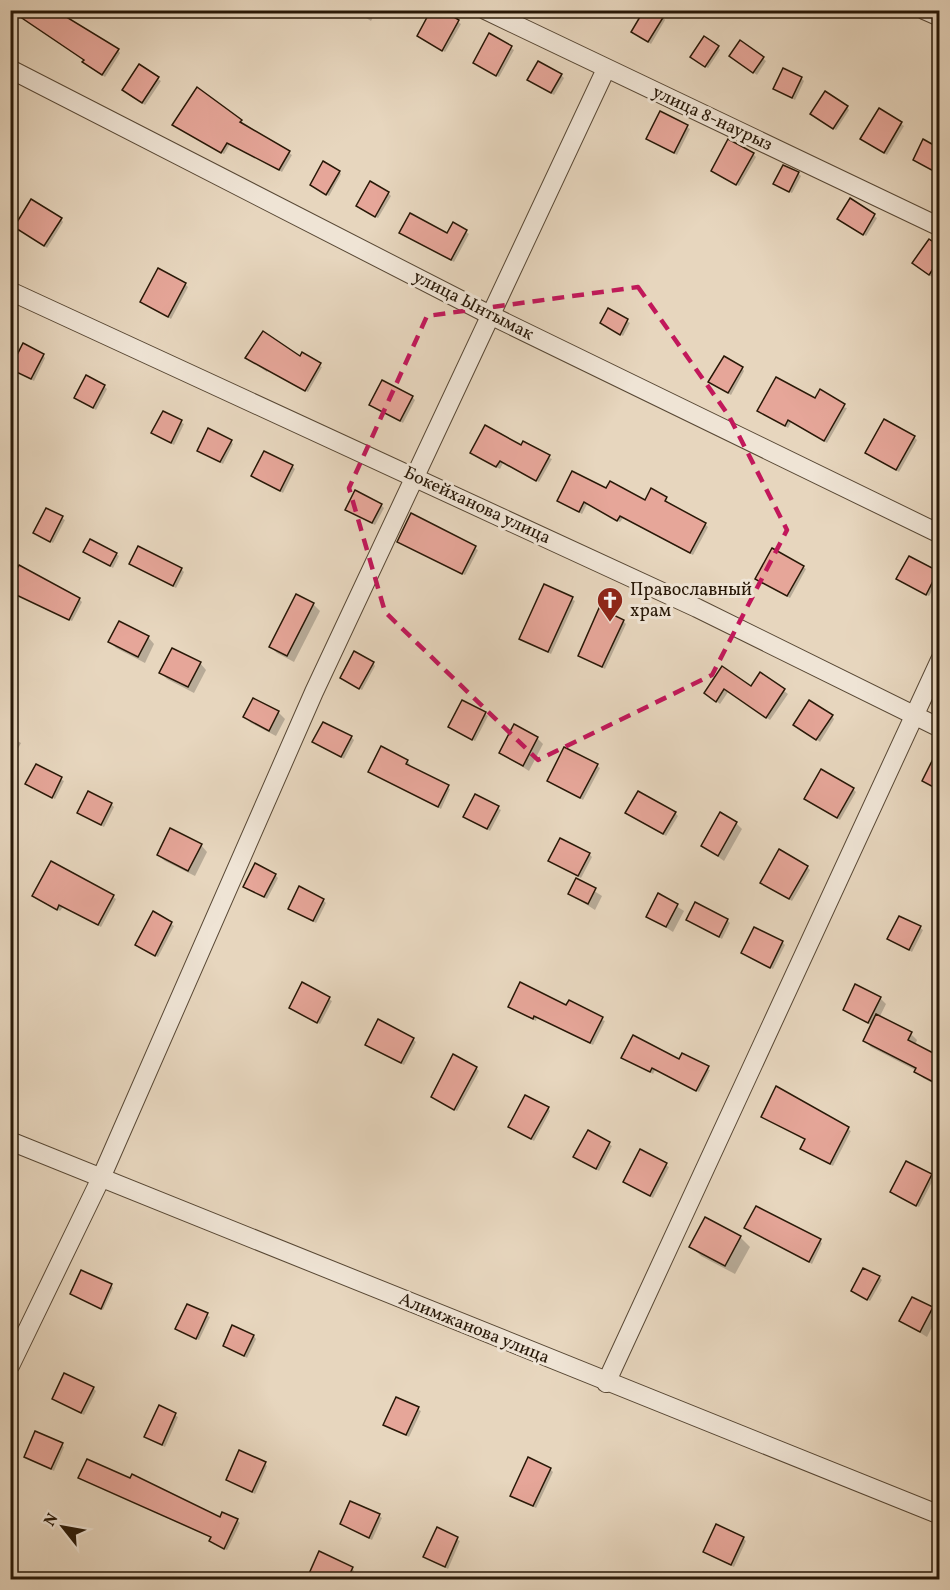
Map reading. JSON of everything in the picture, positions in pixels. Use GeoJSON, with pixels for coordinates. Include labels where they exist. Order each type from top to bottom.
{"type":"FeatureCollection","features":[{"type":"Feature","properties":{"kind":"street","name":"улица 8-наурыз"},"geometry":{"type":"LineString","coordinates":[[485,10],[939,227]]}},
{"type":"Feature","properties":{"kind":"street"},"geometry":{"type":"LineString","coordinates":[[924,10],[939,17]]}},
{"type":"Feature","properties":{"kind":"street","name":"улица Ынтымак"},"geometry":{"type":"LineString","coordinates":[[10,69],[490,315],[939,534]]}},
{"type":"Feature","properties":{"kind":"street"},"geometry":{"type":"LineString","coordinates":[[10,1366],[101,1178],[213,918],[414,477],[606,69]]}},
{"type":"Feature","properties":{"kind":"street","name":"Бокейханова улица"},"geometry":{"type":"LineString","coordinates":[[10,291],[697,608],[939,728]]}},
{"type":"Feature","properties":{"kind":"street"},"geometry":{"type":"LineString","coordinates":[[606,1383],[939,660]]}},
{"type":"Feature","properties":{"kind":"street","name":"Алимжанова улица"},"geometry":{"type":"LineString","coordinates":[[10,1141],[606,1383],[939,1515]]}},
{"type":"Feature","properties":{"kind":"highlighted area"},"geometry":{"type":"Polygon","coordinates":[[[638,287],[729,416],[787,530],[712,675],[538,760],[385,612],[349,488],[427,316],[638,287]]]}},
{"type":"Feature","properties":{"kind":"building"},"geometry":{"type":"Polygon","coordinates":[[[10,10],[55,10],[119,49],[102,75],[82,62],[84,60],[10,10]]]}},
{"type":"Feature","properties":{"kind":"building"},"geometry":{"type":"Polygon","coordinates":[[[431,10],[442,10],[459,20],[442,51],[417,36],[431,10]]]}},
{"type":"Feature","properties":{"kind":"building"},"geometry":{"type":"Polygon","coordinates":[[[644,10],[655,10],[664,16],[648,42],[631,32],[644,10]]]}},
{"type":"Feature","properties":{"kind":"building"},"geometry":{"type":"Polygon","coordinates":[[[489,33],[512,46],[496,76],[473,63],[489,33]]]}},
{"type":"Feature","properties":{"kind":"building"},"geometry":{"type":"Polygon","coordinates":[[[704,36],[719,46],[705,67],[690,57],[704,36]]]}},
{"type":"Feature","properties":{"kind":"building"},"geometry":{"type":"Polygon","coordinates":[[[740,40],[764,57],[753,73],[729,56],[740,40]]]}},
{"type":"Feature","properties":{"kind":"building"},"geometry":{"type":"Polygon","coordinates":[[[538,61],[562,74],[551,93],[527,80],[538,61]]]}},
{"type":"Feature","properties":{"kind":"building"},"geometry":{"type":"Polygon","coordinates":[[[139,64],[159,77],[142,103],[122,90],[139,64]]]}},
{"type":"Feature","properties":{"kind":"building"},"geometry":{"type":"Polygon","coordinates":[[[783,68],[802,77],[792,98],[773,89],[783,68]]]}},
{"type":"Feature","properties":{"kind":"building"},"geometry":{"type":"Polygon","coordinates":[[[197,87],[242,120],[240,122],[290,151],[279,170],[227,143],[221,153],[172,125],[197,87]]]}},
{"type":"Feature","properties":{"kind":"building"},"geometry":{"type":"Polygon","coordinates":[[[825,91],[848,106],[833,129],[810,114],[825,91]]]}},
{"type":"Feature","properties":{"kind":"building"},"geometry":{"type":"Polygon","coordinates":[[[879,108],[902,122],[884,153],[860,139],[879,108]]]}},
{"type":"Feature","properties":{"kind":"building"},"geometry":{"type":"Polygon","coordinates":[[[660,111],[688,125],[674,153],[646,139],[660,111]]]}},
{"type":"Feature","properties":{"kind":"building"},"geometry":{"type":"Polygon","coordinates":[[[728,139],[754,153],[736,185],[711,171],[728,139]]]}},
{"type":"Feature","properties":{"kind":"building"},"geometry":{"type":"Polygon","coordinates":[[[923,139],[939,148],[939,174],[913,160],[923,139]]]}},
{"type":"Feature","properties":{"kind":"building"},"geometry":{"type":"Polygon","coordinates":[[[323,161],[340,171],[326,195],[310,185],[323,161]]]}},
{"type":"Feature","properties":{"kind":"building"},"geometry":{"type":"Polygon","coordinates":[[[783,165],[799,172],[789,192],[773,184],[783,165]]]}},
{"type":"Feature","properties":{"kind":"building"},"geometry":{"type":"Polygon","coordinates":[[[370,181],[389,192],[375,217],[356,206],[370,181]]]}},
{"type":"Feature","properties":{"kind":"building"},"geometry":{"type":"Polygon","coordinates":[[[850,198],[875,214],[863,235],[837,219],[850,198]]]}},
{"type":"Feature","properties":{"kind":"building"},"geometry":{"type":"Polygon","coordinates":[[[31,199],[62,218],[44,246],[14,227],[31,199]]]}},
{"type":"Feature","properties":{"kind":"building"},"geometry":{"type":"Polygon","coordinates":[[[410,213],[447,233],[453,222],[467,230],[451,260],[399,233],[410,213]]]}},
{"type":"Feature","properties":{"kind":"building"},"geometry":{"type":"Polygon","coordinates":[[[929,239],[939,246],[939,260],[929,275],[912,263],[929,239]]]}},
{"type":"Feature","properties":{"kind":"building"},"geometry":{"type":"Polygon","coordinates":[[[158,268],[186,283],[168,317],[140,302],[158,268]]]}},
{"type":"Feature","properties":{"kind":"building"},"geometry":{"type":"Polygon","coordinates":[[[608,308],[628,319],[620,335],[600,323],[608,308]]]}},
{"type":"Feature","properties":{"kind":"building"},"geometry":{"type":"Polygon","coordinates":[[[263,331],[300,356],[302,352],[321,363],[305,391],[245,358],[263,331]]]}},
{"type":"Feature","properties":{"kind":"building"},"geometry":{"type":"Polygon","coordinates":[[[23,343],[44,354],[31,379],[10,369],[23,343]]]}},
{"type":"Feature","properties":{"kind":"building"},"geometry":{"type":"Polygon","coordinates":[[[724,356],[743,367],[728,393],[708,382],[724,356]]]}},
{"type":"Feature","properties":{"kind":"building"},"geometry":{"type":"Polygon","coordinates":[[[86,375],[105,385],[93,408],[74,398],[86,375]]]}},
{"type":"Feature","properties":{"kind":"building"},"geometry":{"type":"Polygon","coordinates":[[[776,377],[815,398],[820,389],[845,404],[824,441],[788,420],[785,426],[757,411],[776,377]]]}},
{"type":"Feature","properties":{"kind":"building"},"geometry":{"type":"Polygon","coordinates":[[[382,380],[413,396],[400,421],[369,405],[382,380]]]}},
{"type":"Feature","properties":{"kind":"building"},"geometry":{"type":"Polygon","coordinates":[[[163,411],[182,420],[171,443],[151,433],[163,411]]]}},
{"type":"Feature","properties":{"kind":"building"},"geometry":{"type":"Polygon","coordinates":[[[884,419],[915,436],[896,470],[865,453],[884,419]]]}},
{"type":"Feature","properties":{"kind":"building"},"geometry":{"type":"Polygon","coordinates":[[[485,425],[521,445],[523,441],[550,455],[536,481],[500,461],[496,467],[470,453],[485,425]]]}},
{"type":"Feature","properties":{"kind":"building"},"geometry":{"type":"Polygon","coordinates":[[[208,428],[232,440],[220,462],[197,451],[208,428]]]}},
{"type":"Feature","properties":{"kind":"building"},"geometry":{"type":"Polygon","coordinates":[[[264,451],[293,465],[280,491],[251,476],[264,451]]]}},
{"type":"Feature","properties":{"kind":"building"},"geometry":{"type":"Polygon","coordinates":[[[572,471],[606,488],[610,481],[645,500],[651,488],[667,497],[665,501],[706,523],[690,553],[620,516],[617,521],[584,502],[579,512],[557,501],[572,471]]]}},
{"type":"Feature","properties":{"kind":"building"},"geometry":{"type":"Polygon","coordinates":[[[355,490],[382,504],[372,523],[345,510],[355,490]]]}},
{"type":"Feature","properties":{"kind":"building"},"geometry":{"type":"Polygon","coordinates":[[[46,508],[63,516],[50,542],[33,533],[46,508]]]}},
{"type":"Feature","properties":{"kind":"building"},"geometry":{"type":"Polygon","coordinates":[[[411,513],[476,546],[462,574],[397,542],[411,513]]]}},
{"type":"Feature","properties":{"kind":"building"},"geometry":{"type":"Polygon","coordinates":[[[90,539],[117,553],[110,566],[83,552],[90,539]]]}},
{"type":"Feature","properties":{"kind":"building"},"geometry":{"type":"Polygon","coordinates":[[[138,546],[182,568],[173,586],[129,564],[138,546]]]}},
{"type":"Feature","properties":{"kind":"building"},"geometry":{"type":"Polygon","coordinates":[[[772,548],[804,566],[787,596],[755,579],[772,548]]]}},
{"type":"Feature","properties":{"kind":"building"},"geometry":{"type":"Polygon","coordinates":[[[909,556],[938,571],[926,595],[896,579],[909,556]]]}},
{"type":"Feature","properties":{"kind":"building"},"geometry":{"type":"Polygon","coordinates":[[[19,565],[80,598],[69,620],[10,592],[10,583],[19,565]]]}},
{"type":"Feature","properties":{"kind":"building"},"geometry":{"type":"Polygon","coordinates":[[[544,584],[573,597],[548,652],[519,639],[544,584]]]}},
{"type":"Feature","properties":{"kind":"building"},"geometry":{"type":"Polygon","coordinates":[[[296,594],[314,603],[287,656],[269,647],[296,594]]]}},
{"type":"Feature","properties":{"kind":"building"},"geometry":{"type":"Polygon","coordinates":[[[599,608],[624,620],[602,667],[578,656],[599,608]]]}},
{"type":"Feature","properties":{"kind":"building"},"geometry":{"type":"Polygon","coordinates":[[[119,621],[149,636],[138,657],[108,642],[119,621]]]}},
{"type":"Feature","properties":{"kind":"building"},"geometry":{"type":"Polygon","coordinates":[[[172,648],[201,662],[188,687],[159,673],[172,648]]]}},
{"type":"Feature","properties":{"kind":"building"},"geometry":{"type":"Polygon","coordinates":[[[354,651],[374,662],[359,689],[340,678],[354,651]]]}},
{"type":"Feature","properties":{"kind":"building"},"geometry":{"type":"Polygon","coordinates":[[[722,666],[751,686],[760,672],[785,689],[766,718],[724,689],[716,702],[704,693],[722,666]]]}},
{"type":"Feature","properties":{"kind":"building"},"geometry":{"type":"Polygon","coordinates":[[[253,698],[279,711],[269,731],[243,717],[253,698]]]}},
{"type":"Feature","properties":{"kind":"building"},"geometry":{"type":"Polygon","coordinates":[[[462,700],[486,712],[472,740],[448,727],[462,700]]]}},
{"type":"Feature","properties":{"kind":"building"},"geometry":{"type":"Polygon","coordinates":[[[809,700],[833,715],[816,740],[793,725],[809,700]]]}},
{"type":"Feature","properties":{"kind":"building"},"geometry":{"type":"Polygon","coordinates":[[[323,722],[352,736],[341,757],[312,742],[323,722]]]}},
{"type":"Feature","properties":{"kind":"building"},"geometry":{"type":"Polygon","coordinates":[[[514,724],[538,737],[523,766],[499,753],[514,724]]]}},
{"type":"Feature","properties":{"kind":"building"},"geometry":{"type":"Polygon","coordinates":[[[381,746],[408,760],[406,764],[449,785],[438,807],[368,772],[381,746]]]}},
{"type":"Feature","properties":{"kind":"building"},"geometry":{"type":"Polygon","coordinates":[[[564,747],[598,764],[580,798],[547,781],[564,747]]]}},
{"type":"Feature","properties":{"kind":"building"},"geometry":{"type":"Polygon","coordinates":[[[939,747],[939,790],[922,781],[939,747]]]}},
{"type":"Feature","properties":{"kind":"building"},"geometry":{"type":"Polygon","coordinates":[[[36,764],[62,777],[52,798],[25,784],[36,764]]]}},
{"type":"Feature","properties":{"kind":"building"},"geometry":{"type":"Polygon","coordinates":[[[821,769],[854,788],[837,818],[804,799],[821,769]]]}},
{"type":"Feature","properties":{"kind":"building"},"geometry":{"type":"Polygon","coordinates":[[[88,791],[112,803],[101,825],[77,813],[88,791]]]}},
{"type":"Feature","properties":{"kind":"building"},"geometry":{"type":"Polygon","coordinates":[[[638,791],[676,812],[663,834],[625,813],[638,791]]]}},
{"type":"Feature","properties":{"kind":"building"},"geometry":{"type":"Polygon","coordinates":[[[475,794],[499,806],[487,829],[463,817],[475,794]]]}},
{"type":"Feature","properties":{"kind":"building"},"geometry":{"type":"Polygon","coordinates":[[[720,812],[737,822],[718,856],[701,846],[720,812]]]}},
{"type":"Feature","properties":{"kind":"building"},"geometry":{"type":"Polygon","coordinates":[[[170,828],[202,844],[188,871],[157,855],[170,828]]]}},
{"type":"Feature","properties":{"kind":"building"},"geometry":{"type":"Polygon","coordinates":[[[560,838],[590,853],[578,876],[548,861],[560,838]]]}},
{"type":"Feature","properties":{"kind":"building"},"geometry":{"type":"Polygon","coordinates":[[[779,849],[808,866],[789,899],[760,883],[779,849]]]}},
{"type":"Feature","properties":{"kind":"building"},"geometry":{"type":"Polygon","coordinates":[[[51,861],[114,895],[98,925],[59,905],[57,910],[32,896],[51,861]]]}},
{"type":"Feature","properties":{"kind":"building"},"geometry":{"type":"Polygon","coordinates":[[[255,863],[276,874],[264,897],[243,887],[255,863]]]}},
{"type":"Feature","properties":{"kind":"building"},"geometry":{"type":"Polygon","coordinates":[[[576,878],[596,888],[588,904],[568,894],[576,878]]]}},
{"type":"Feature","properties":{"kind":"building"},"geometry":{"type":"Polygon","coordinates":[[[299,886],[324,899],[313,921],[288,909],[299,886]]]}},
{"type":"Feature","properties":{"kind":"building"},"geometry":{"type":"Polygon","coordinates":[[[658,893],[678,904],[666,927],[646,917],[658,893]]]}},
{"type":"Feature","properties":{"kind":"building"},"geometry":{"type":"Polygon","coordinates":[[[695,902],[728,919],[719,937],[686,920],[695,902]]]}},
{"type":"Feature","properties":{"kind":"building"},"geometry":{"type":"Polygon","coordinates":[[[153,911],[172,922],[155,956],[135,945],[153,911]]]}},
{"type":"Feature","properties":{"kind":"building"},"geometry":{"type":"Polygon","coordinates":[[[899,916],[921,926],[909,950],[887,939],[899,916]]]}},
{"type":"Feature","properties":{"kind":"building"},"geometry":{"type":"Polygon","coordinates":[[[754,927],[783,941],[770,968],[741,953],[754,927]]]}},
{"type":"Feature","properties":{"kind":"building"},"geometry":{"type":"Polygon","coordinates":[[[302,982],[330,997],[317,1023],[289,1008],[302,982]]]}},
{"type":"Feature","properties":{"kind":"building"},"geometry":{"type":"Polygon","coordinates":[[[520,982],[566,1005],[569,1000],[603,1017],[590,1043],[534,1016],[533,1019],[508,1007],[520,982]]]}},
{"type":"Feature","properties":{"kind":"building"},"geometry":{"type":"Polygon","coordinates":[[[855,984],[881,997],[868,1023],[843,1010],[855,984]]]}},
{"type":"Feature","properties":{"kind":"building"},"geometry":{"type":"Polygon","coordinates":[[[876,1014],[912,1032],[908,1040],[939,1056],[939,1085],[914,1072],[916,1068],[863,1041],[876,1014]]]}},
{"type":"Feature","properties":{"kind":"building"},"geometry":{"type":"Polygon","coordinates":[[[378,1019],[414,1038],[401,1063],[365,1045],[378,1019]]]}},
{"type":"Feature","properties":{"kind":"building"},"geometry":{"type":"Polygon","coordinates":[[[633,1035],[679,1059],[682,1053],[709,1066],[696,1091],[652,1068],[650,1072],[621,1058],[633,1035]]]}},
{"type":"Feature","properties":{"kind":"building"},"geometry":{"type":"Polygon","coordinates":[[[453,1054],[477,1067],[454,1110],[431,1097],[453,1054]]]}},
{"type":"Feature","properties":{"kind":"building"},"geometry":{"type":"Polygon","coordinates":[[[776,1086],[849,1127],[830,1164],[800,1149],[805,1139],[761,1117],[776,1086]]]}},
{"type":"Feature","properties":{"kind":"building"},"geometry":{"type":"Polygon","coordinates":[[[525,1095],[549,1107],[531,1139],[508,1127],[525,1095]]]}},
{"type":"Feature","properties":{"kind":"building"},"geometry":{"type":"Polygon","coordinates":[[[588,1130],[610,1142],[596,1169],[573,1157],[588,1130]]]}},
{"type":"Feature","properties":{"kind":"building"},"geometry":{"type":"Polygon","coordinates":[[[640,1149],[667,1163],[650,1196],[623,1182],[640,1149]]]}},
{"type":"Feature","properties":{"kind":"building"},"geometry":{"type":"Polygon","coordinates":[[[906,1161],[932,1174],[916,1206],[890,1192],[906,1161]]]}},
{"type":"Feature","properties":{"kind":"building"},"geometry":{"type":"Polygon","coordinates":[[[756,1206],[821,1239],[809,1262],[744,1228],[756,1206]]]}},
{"type":"Feature","properties":{"kind":"building"},"geometry":{"type":"Polygon","coordinates":[[[705,1217],[741,1236],[725,1266],[689,1247],[705,1217]]]}},
{"type":"Feature","properties":{"kind":"building"},"geometry":{"type":"Polygon","coordinates":[[[863,1268],[880,1276],[867,1300],[851,1291],[863,1268]]]}},
{"type":"Feature","properties":{"kind":"building"},"geometry":{"type":"Polygon","coordinates":[[[81,1270],[112,1284],[101,1309],[70,1294],[81,1270]]]}},
{"type":"Feature","properties":{"kind":"building"},"geometry":{"type":"Polygon","coordinates":[[[912,1297],[933,1307],[920,1332],[899,1321],[912,1297]]]}},
{"type":"Feature","properties":{"kind":"building"},"geometry":{"type":"Polygon","coordinates":[[[187,1304],[208,1313],[196,1339],[175,1329],[187,1304]]]}},
{"type":"Feature","properties":{"kind":"building"},"geometry":{"type":"Polygon","coordinates":[[[232,1325],[254,1335],[244,1356],[223,1346],[232,1325]]]}},
{"type":"Feature","properties":{"kind":"building"},"geometry":{"type":"Polygon","coordinates":[[[64,1373],[94,1387],[81,1413],[52,1399],[64,1373]]]}},
{"type":"Feature","properties":{"kind":"building"},"geometry":{"type":"Polygon","coordinates":[[[396,1397],[419,1407],[406,1435],[383,1425],[396,1397]]]}},
{"type":"Feature","properties":{"kind":"building"},"geometry":{"type":"Polygon","coordinates":[[[159,1405],[176,1413],[162,1445],[144,1437],[159,1405]]]}},
{"type":"Feature","properties":{"kind":"building"},"geometry":{"type":"Polygon","coordinates":[[[35,1431],[63,1443],[51,1469],[24,1457],[35,1431]]]}},
{"type":"Feature","properties":{"kind":"building"},"geometry":{"type":"Polygon","coordinates":[[[239,1450],[266,1462],[252,1492],[226,1480],[239,1450]]]}},
{"type":"Feature","properties":{"kind":"building"},"geometry":{"type":"Polygon","coordinates":[[[528,1457],[551,1468],[533,1506],[510,1496],[528,1457]]]}},
{"type":"Feature","properties":{"kind":"building"},"geometry":{"type":"Polygon","coordinates":[[[87,1459],[130,1478],[132,1474],[220,1517],[222,1512],[238,1519],[224,1549],[209,1541],[211,1537],[78,1478],[87,1459]]]}},
{"type":"Feature","properties":{"kind":"building"},"geometry":{"type":"Polygon","coordinates":[[[350,1501],[380,1514],[369,1538],[340,1524],[350,1501]]]}},
{"type":"Feature","properties":{"kind":"building"},"geometry":{"type":"Polygon","coordinates":[[[716,1524],[744,1537],[731,1565],[703,1552],[716,1524]]]}},
{"type":"Feature","properties":{"kind":"building"},"geometry":{"type":"Polygon","coordinates":[[[437,1527],[458,1537],[445,1567],[423,1557],[437,1527]]]}},
{"type":"Feature","properties":{"kind":"building"},"geometry":{"type":"Polygon","coordinates":[[[319,1551],[353,1567],[347,1580],[316,1580],[308,1576],[319,1551]]]}},
{"type":"Feature","properties":{"kind":"place","name":"Православный храм"},"geometry":{"type":"Point","coordinates":[610,623]}}]}
